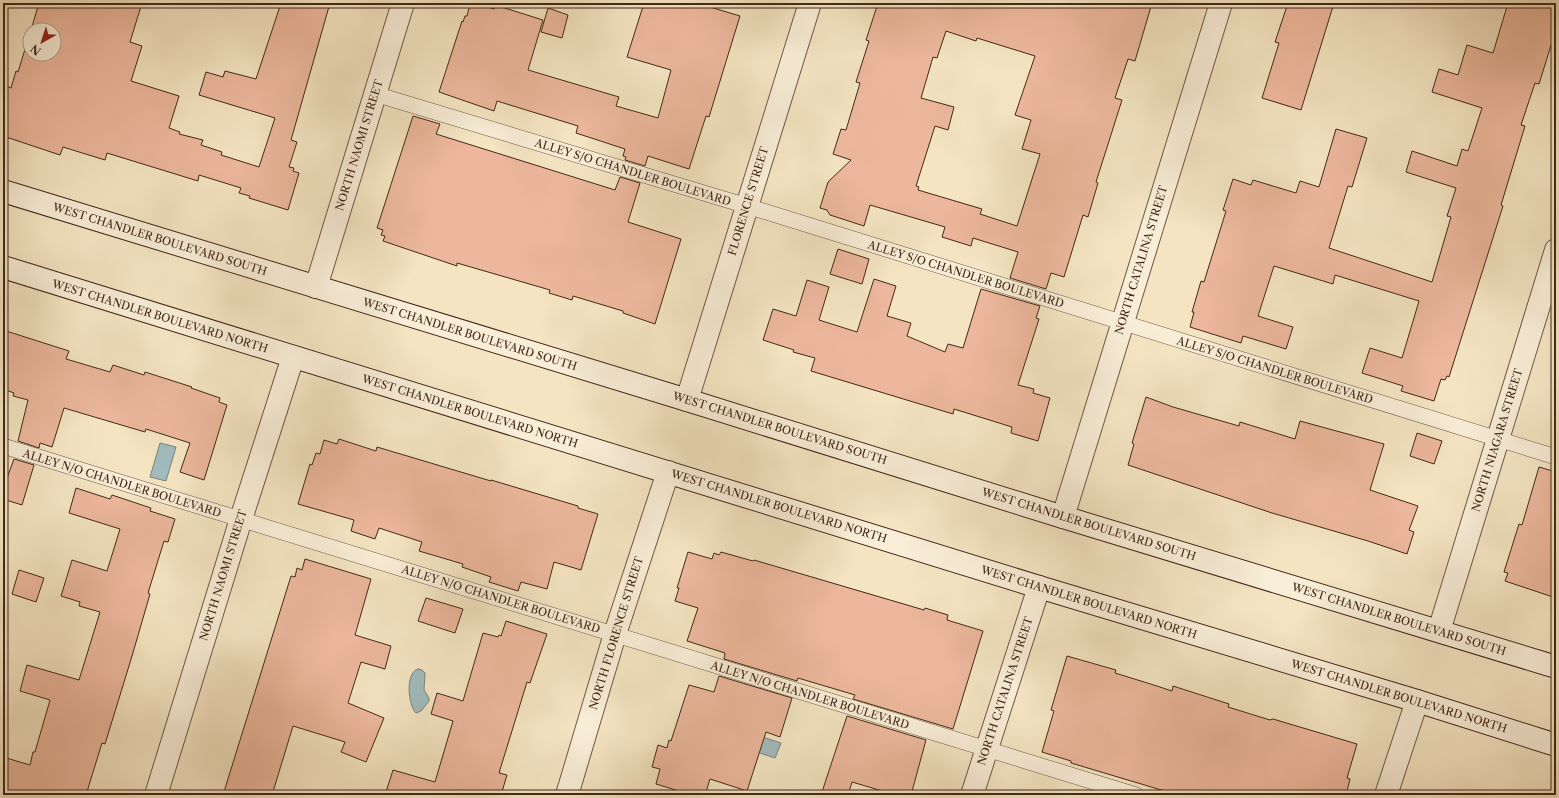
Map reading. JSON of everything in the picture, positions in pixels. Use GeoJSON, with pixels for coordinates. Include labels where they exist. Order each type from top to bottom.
{"type":"FeatureCollection","features":[{"type":"Feature","properties":{"kind":"main road","name":"NORTH NAOMI STREET"},"geometry":{"type":"LineString","coordinates":[[316,287],[403,3]]}},
{"type":"Feature","properties":{"kind":"main road","name":"FLORENCE STREET"},"geometry":{"type":"LineString","coordinates":[[687,400],[810,3]]}},
{"type":"Feature","properties":{"kind":"main road","name":"NORTH CATALINA STREET"},"geometry":{"type":"LineString","coordinates":[[1063,517],[1221,3]]}},
{"type":"Feature","properties":{"kind":"main road","name":"WEST CHANDLER BOULEVARD SOUTH"},"geometry":{"type":"LineString","coordinates":[[3,191],[1556,667]]}},
{"type":"Feature","properties":{"kind":"main road","name":"NORTH NIAGARA STREET"},"geometry":{"type":"LineString","coordinates":[[1439,631],[1556,250]]}},
{"type":"Feature","properties":{"kind":"main road","name":"WEST CHANDLER BOULEVARD NORTH"},"geometry":{"type":"LineString","coordinates":[[3,267],[1039,587],[1418,701],[1556,745]]}},
{"type":"Feature","properties":{"kind":"main road","name":"NORTH NAOMI STREET"},"geometry":{"type":"LineString","coordinates":[[156,795],[240,519],[293,357]]}},
{"type":"Feature","properties":{"kind":"main road","name":"NORTH FLORENCE STREET"},"geometry":{"type":"LineString","coordinates":[[567,795],[615,634],[668,472]]}},
{"type":"Feature","properties":{"kind":"main road","name":"NORTH CATALINA STREET"},"geometry":{"type":"LineString","coordinates":[[972,795],[1039,587]]}},
{"type":"Feature","properties":{"kind":"main road"},"geometry":{"type":"LineString","coordinates":[[1386,795],[1418,701]]}},
{"type":"Feature","properties":{"kind":"lane","name":"ALLEY S/O CHANDLER BOULEVARD"},"geometry":{"type":"LineString","coordinates":[[375,94],[747,206],[1556,457]]}},
{"type":"Feature","properties":{"kind":"lane","name":"ALLEY N/O CHANDLER BOULEVARD"},"geometry":{"type":"LineString","coordinates":[[3,446],[1136,795]]}},
{"type":"Feature","properties":{"kind":"water"},"geometry":{"type":"Polygon","coordinates":[[[160,443],[176,447],[166,481],[150,477],[160,443]]]}},
{"type":"Feature","properties":{"kind":"water"},"geometry":{"type":"Polygon","coordinates":[[[418,669],[425,673],[424,690],[429,698],[429,701],[421,711],[416,713],[411,703],[409,690],[411,676],[418,669]]]}},
{"type":"Feature","properties":{"kind":"water"},"geometry":{"type":"Polygon","coordinates":[[[747,732],[781,743],[775,758],[742,747],[747,732]]]}},
{"type":"Feature","properties":{"kind":"building"},"geometry":{"type":"Polygon","coordinates":[[[39,3],[142,3],[130,42],[142,46],[131,81],[179,96],[169,128],[180,132],[179,134],[203,140],[201,145],[222,152],[221,155],[259,167],[275,118],[199,95],[206,72],[223,77],[225,71],[256,79],[281,3],[330,3],[291,140],[297,142],[289,167],[294,168],[293,171],[299,173],[288,210],[249,198],[250,196],[239,193],[241,188],[199,175],[198,181],[107,153],[105,160],[63,147],[60,155],[3,136],[3,85],[11,88],[16,71],[18,72],[22,59],[22,62],[62,62],[62,22],[33,22],[39,3]]]}},
{"type":"Feature","properties":{"kind":"building"},"geometry":{"type":"Polygon","coordinates":[[[644,3],[697,3],[740,16],[709,117],[706,116],[689,169],[648,156],[645,166],[625,160],[626,157],[623,156],[625,149],[576,133],[578,126],[497,101],[494,111],[439,92],[462,21],[463,22],[465,16],[467,16],[470,4],[477,7],[478,4],[494,9],[495,5],[543,20],[528,70],[619,97],[616,106],[658,118],[671,70],[627,57],[644,3]]]}},
{"type":"Feature","properties":{"kind":"building"},"geometry":{"type":"Polygon","coordinates":[[[878,3],[1152,3],[1135,61],[1128,59],[1115,98],[1122,100],[1096,182],[1098,183],[1088,217],[1083,215],[1064,277],[1051,273],[1046,289],[1010,278],[1018,252],[973,238],[971,246],[942,237],[945,227],[870,205],[864,226],[830,215],[827,210],[820,208],[828,182],[851,160],[833,154],[841,129],[846,130],[860,83],[856,82],[869,41],[866,40],[878,3]],[[946,31],[937,58],[933,57],[921,98],[954,107],[948,130],[935,126],[916,186],[919,187],[918,190],[982,209],[980,214],[1017,226],[1040,154],[1022,149],[1031,120],[1015,115],[1035,56],[977,38],[976,41],[946,31]]]}},
{"type":"Feature","properties":{"kind":"building"},"geometry":{"type":"Polygon","coordinates":[[[1288,3],[1334,3],[1301,110],[1262,98],[1279,43],[1275,42],[1288,3]]]}},
{"type":"Feature","properties":{"kind":"building"},"geometry":{"type":"Polygon","coordinates":[[[1508,3],[1556,3],[1556,29],[1539,84],[1535,83],[1521,125],[1525,126],[1501,205],[1503,206],[1449,377],[1447,376],[1445,380],[1441,379],[1434,401],[1401,391],[1403,386],[1362,373],[1370,348],[1402,358],[1419,301],[1335,275],[1333,284],[1274,266],[1258,316],[1293,327],[1286,349],[1243,336],[1241,343],[1190,327],[1194,312],[1192,312],[1201,281],[1204,282],[1226,211],[1223,210],[1233,179],[1251,185],[1253,180],[1296,193],[1300,181],[1319,187],[1336,129],[1367,138],[1352,187],[1348,186],[1329,248],[1432,282],[1451,217],[1447,216],[1456,188],[1406,172],[1412,151],[1457,166],[1462,149],[1468,151],[1482,108],[1432,92],[1439,69],[1458,75],[1467,45],[1493,53],[1508,3]]]}},
{"type":"Feature","properties":{"kind":"building"},"geometry":{"type":"Polygon","coordinates":[[[548,8],[568,15],[562,38],[541,32],[548,8]]]}},
{"type":"Feature","properties":{"kind":"building"},"geometry":{"type":"Polygon","coordinates":[[[413,116],[440,124],[436,134],[615,190],[620,177],[640,183],[628,222],[681,239],[655,324],[623,313],[623,311],[573,296],[572,300],[549,293],[550,290],[457,263],[457,266],[383,241],[385,236],[381,235],[383,230],[377,228],[413,116]]]}},
{"type":"Feature","properties":{"kind":"building"},"geometry":{"type":"Polygon","coordinates":[[[838,249],[869,259],[862,284],[830,274],[838,249]]]}},
{"type":"Feature","properties":{"kind":"building"},"geometry":{"type":"Polygon","coordinates":[[[874,279],[896,286],[887,316],[911,323],[907,336],[945,352],[948,344],[963,348],[981,289],[1040,306],[1036,318],[1039,319],[1018,385],[1034,389],[1033,393],[1050,398],[1038,441],[1011,433],[1012,427],[954,409],[953,414],[811,371],[815,358],[793,352],[794,350],[763,340],[773,309],[796,316],[807,280],[829,287],[819,320],[857,332],[874,279]]]}},
{"type":"Feature","properties":{"kind":"building"},"geometry":{"type":"Polygon","coordinates":[[[3,330],[69,351],[66,359],[110,372],[113,365],[144,375],[145,372],[192,387],[191,388],[220,398],[219,402],[227,405],[204,480],[180,472],[190,443],[146,429],[145,432],[64,408],[52,447],[40,443],[39,448],[18,441],[28,400],[13,396],[14,393],[3,389],[3,330]]]}},
{"type":"Feature","properties":{"kind":"building"},"geometry":{"type":"Polygon","coordinates":[[[1146,397],[1173,407],[1239,426],[1240,422],[1295,439],[1300,421],[1384,444],[1370,490],[1418,506],[1409,530],[1414,532],[1407,554],[1272,513],[1128,465],[1134,444],[1132,443],[1146,397]]]}},
{"type":"Feature","properties":{"kind":"building"},"geometry":{"type":"Polygon","coordinates":[[[1417,433],[1442,441],[1434,464],[1410,456],[1417,433]]]}},
{"type":"Feature","properties":{"kind":"building"},"geometry":{"type":"Polygon","coordinates":[[[339,439],[376,451],[377,447],[491,480],[578,506],[578,508],[598,514],[581,570],[554,562],[547,589],[521,582],[518,591],[489,582],[491,577],[462,567],[463,564],[419,551],[422,542],[379,528],[375,539],[351,531],[354,520],[298,504],[310,464],[312,465],[316,453],[320,454],[324,440],[337,444],[339,439]]]}},
{"type":"Feature","properties":{"kind":"building"},"geometry":{"type":"Polygon","coordinates":[[[14,459],[34,465],[22,505],[3,499],[3,489],[14,459]]]}},
{"type":"Feature","properties":{"kind":"building"},"geometry":{"type":"Polygon","coordinates":[[[1539,467],[1556,472],[1556,598],[1505,581],[1508,573],[1504,572],[1519,524],[1522,525],[1539,467]]]}},
{"type":"Feature","properties":{"kind":"building"},"geometry":{"type":"Polygon","coordinates":[[[76,488],[110,499],[112,495],[151,508],[150,511],[175,519],[168,542],[164,541],[148,593],[150,594],[132,656],[105,744],[102,743],[86,795],[3,795],[3,757],[30,765],[50,700],[20,691],[27,665],[79,680],[100,612],[79,606],[80,602],[61,596],[72,560],[107,571],[120,529],[69,513],[76,488]]]}},
{"type":"Feature","properties":{"kind":"building"},"geometry":{"type":"Polygon","coordinates":[[[688,552],[712,559],[714,553],[719,555],[721,552],[753,561],[754,560],[924,610],[925,608],[948,615],[947,620],[983,631],[953,729],[853,699],[855,695],[798,678],[797,681],[724,659],[725,653],[687,641],[698,608],[675,601],[679,588],[677,588],[688,552]]]}},
{"type":"Feature","properties":{"kind":"building"},"geometry":{"type":"Polygon","coordinates":[[[305,559],[371,579],[355,635],[391,646],[385,669],[361,662],[348,703],[384,718],[366,762],[341,752],[345,742],[293,726],[272,795],[223,795],[291,576],[295,577],[297,568],[302,570],[305,559]]]}},
{"type":"Feature","properties":{"kind":"building"},"geometry":{"type":"Polygon","coordinates":[[[19,570],[44,578],[36,602],[12,594],[19,570]]]}},
{"type":"Feature","properties":{"kind":"building"},"geometry":{"type":"Polygon","coordinates":[[[426,598],[463,609],[455,633],[418,621],[426,598]]]}},
{"type":"Feature","properties":{"kind":"building"},"geometry":{"type":"Polygon","coordinates":[[[506,621],[547,634],[530,683],[527,682],[499,773],[507,775],[501,795],[385,795],[393,770],[435,782],[453,721],[431,714],[437,693],[463,701],[483,633],[498,637],[499,635],[501,636],[506,621]]]}},
{"type":"Feature","properties":{"kind":"building"},"geometry":{"type":"Polygon","coordinates":[[[1067,656],[1116,670],[1115,673],[1172,691],[1173,686],[1229,704],[1228,707],[1357,744],[1347,778],[1350,779],[1346,795],[1178,795],[1071,763],[1071,761],[1042,752],[1054,711],[1051,710],[1067,656]]]}},
{"type":"Feature","properties":{"kind":"building"},"geometry":{"type":"Polygon","coordinates":[[[719,676],[792,698],[780,737],[766,732],[747,791],[710,779],[705,795],[692,795],[656,784],[660,769],[652,767],[658,745],[667,748],[669,740],[671,741],[689,685],[714,692],[719,676]]]}},
{"type":"Feature","properties":{"kind":"building"},"geometry":{"type":"Polygon","coordinates":[[[847,716],[926,740],[911,795],[896,795],[852,782],[848,795],[821,795],[847,716]]]}}]}
